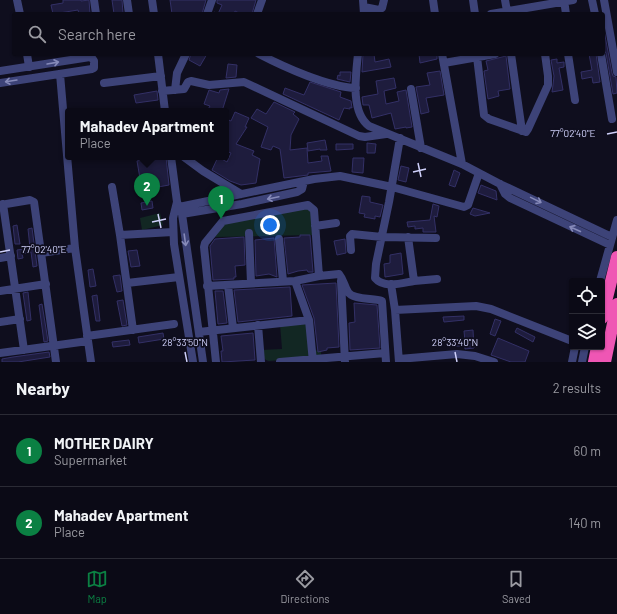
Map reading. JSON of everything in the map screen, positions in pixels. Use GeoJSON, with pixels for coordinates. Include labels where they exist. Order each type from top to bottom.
{"type":"FeatureCollection","features":[{"type":"Feature","properties":{"kind":"highway"},"geometry":{"type":"LineString","coordinates":[[603,314],[617,257]]}},
{"type":"Feature","properties":{"kind":"highway"},"geometry":{"type":"LineString","coordinates":[[606,362],[617,304]]}},
{"type":"Feature","properties":{"kind":"highway"},"geometry":{"type":"LineString","coordinates":[[594,362],[596,350]]}},
{"type":"Feature","properties":{"kind":"street"},"geometry":{"type":"LineString","coordinates":[[17,0],[20,12]]}},
{"type":"Feature","properties":{"kind":"street"},"geometry":{"type":"LineString","coordinates":[[94,0],[96,12]]}},
{"type":"Feature","properties":{"kind":"street"},"geometry":{"type":"LineString","coordinates":[[127,0],[129,12]]}},
{"type":"Feature","properties":{"kind":"street"},"geometry":{"type":"LineString","coordinates":[[152,0],[154,12]]}},
{"type":"Feature","properties":{"kind":"street"},"geometry":{"type":"LineString","coordinates":[[208,12],[212,0]]}},
{"type":"Feature","properties":{"kind":"street"},"geometry":{"type":"LineString","coordinates":[[258,12],[262,0]]}},
{"type":"Feature","properties":{"kind":"street"},"geometry":{"type":"LineString","coordinates":[[364,7],[379,10],[382,8],[384,0]]}},
{"type":"Feature","properties":{"kind":"street"},"geometry":{"type":"LineString","coordinates":[[433,0],[435,12]]}},
{"type":"Feature","properties":{"kind":"street"},"geometry":{"type":"LineString","coordinates":[[473,0],[476,12]]}},
{"type":"Feature","properties":{"kind":"street"},"geometry":{"type":"LineString","coordinates":[[505,0],[507,11]]}},
{"type":"Feature","properties":{"kind":"street"},"geometry":{"type":"LineString","coordinates":[[502,12],[533,3],[573,0]]}},
{"type":"Feature","properties":{"kind":"street"},"geometry":{"type":"LineString","coordinates":[[592,0],[594,12]]}},
{"type":"Feature","properties":{"kind":"street"},"geometry":{"type":"LineString","coordinates":[[604,0],[607,35],[617,72]]}},
{"type":"Feature","properties":{"kind":"street"},"geometry":{"type":"LineString","coordinates":[[564,1],[566,12]]}},
{"type":"Feature","properties":{"kind":"street"},"geometry":{"type":"LineString","coordinates":[[27,56],[29,67]]}},
{"type":"Feature","properties":{"kind":"street"},"geometry":{"type":"LineString","coordinates":[[158,56],[165,108]]}},
{"type":"Feature","properties":{"kind":"street"},"geometry":{"type":"LineString","coordinates":[[175,90],[176,74],[185,56]]}},
{"type":"Feature","properties":{"kind":"street"},"geometry":{"type":"LineString","coordinates":[[263,56],[308,76],[348,88],[356,88]]}},
{"type":"Feature","properties":{"kind":"street"},"geometry":{"type":"LineString","coordinates":[[358,56],[355,81],[358,111],[365,123],[374,129],[400,138],[462,164],[500,184],[505,194],[510,198],[611,241]]}},
{"type":"Feature","properties":{"kind":"street"},"geometry":{"type":"LineString","coordinates":[[442,56],[462,164]]}},
{"type":"Feature","properties":{"kind":"street"},"geometry":{"type":"LineString","coordinates":[[444,63],[483,56]]}},
{"type":"Feature","properties":{"kind":"street"},"geometry":{"type":"LineString","coordinates":[[511,56],[522,131]]}},
{"type":"Feature","properties":{"kind":"street"},"geometry":{"type":"LineString","coordinates":[[477,57],[484,115],[489,119],[527,132],[548,85],[545,56]]}},
{"type":"Feature","properties":{"kind":"street"},"geometry":{"type":"LineString","coordinates":[[568,56],[575,100]]}},
{"type":"Feature","properties":{"kind":"street"},"geometry":{"type":"LineString","coordinates":[[601,56],[612,119]]}},
{"type":"Feature","properties":{"kind":"street"},"geometry":{"type":"LineString","coordinates":[[0,71],[90,57],[94,61],[94,68],[92,69],[0,83]]}},
{"type":"Feature","properties":{"kind":"street"},"geometry":{"type":"LineString","coordinates":[[60,74],[65,132]]}},
{"type":"Feature","properties":{"kind":"street"},"geometry":{"type":"LineString","coordinates":[[104,83],[161,76]]}},
{"type":"Feature","properties":{"kind":"street"},"geometry":{"type":"LineString","coordinates":[[162,91],[184,89],[188,82],[209,85],[241,81],[359,136],[365,137],[388,134]]}},
{"type":"Feature","properties":{"kind":"street"},"geometry":{"type":"LineString","coordinates":[[411,89],[421,148]]}},
{"type":"Feature","properties":{"kind":"street"},"geometry":{"type":"LineString","coordinates":[[400,138],[376,264],[375,278],[378,283],[382,284],[437,279]]}},
{"type":"Feature","properties":{"kind":"street"},"geometry":{"type":"LineString","coordinates":[[67,160],[75,248],[91,362]]}},
{"type":"Feature","properties":{"kind":"street"},"geometry":{"type":"LineString","coordinates":[[171,160],[203,362]]}},
{"type":"Feature","properties":{"kind":"street"},"geometry":{"type":"LineString","coordinates":[[188,160],[208,174],[244,193],[247,203]]}},
{"type":"Feature","properties":{"kind":"street"},"geometry":{"type":"LineString","coordinates":[[193,362],[173,232],[173,218],[179,208],[322,177],[340,176],[392,186],[466,206],[469,202],[479,173]]}},
{"type":"Feature","properties":{"kind":"street"},"geometry":{"type":"LineString","coordinates":[[179,208],[247,203],[297,192],[302,189],[304,181]]}},
{"type":"Feature","properties":{"kind":"street"},"geometry":{"type":"LineString","coordinates":[[112,187],[133,330]]}},
{"type":"Feature","properties":{"kind":"street"},"geometry":{"type":"LineString","coordinates":[[24,350],[11,256],[3,228],[2,204],[30,200],[34,202],[56,362]]}},
{"type":"Feature","properties":{"kind":"street"},"geometry":{"type":"LineString","coordinates":[[216,362],[204,247],[223,221],[308,205],[314,210],[319,276]]}},
{"type":"Feature","properties":{"kind":"street"},"geometry":{"type":"LineString","coordinates":[[601,278],[617,220]]}},
{"type":"Feature","properties":{"kind":"street"},"geometry":{"type":"LineString","coordinates":[[315,226],[336,223]]}},
{"type":"Feature","properties":{"kind":"street"},"geometry":{"type":"LineString","coordinates":[[120,235],[173,232]]}},
{"type":"Feature","properties":{"kind":"street"},"geometry":{"type":"LineString","coordinates":[[249,232],[251,283]]}},
{"type":"Feature","properties":{"kind":"street"},"geometry":{"type":"LineString","coordinates":[[351,250],[351,235],[436,238]]}},
{"type":"Feature","properties":{"kind":"street"},"geometry":{"type":"LineString","coordinates":[[408,237],[414,281]]}},
{"type":"Feature","properties":{"kind":"street"},"geometry":{"type":"LineString","coordinates":[[279,239],[283,281]]}},
{"type":"Feature","properties":{"kind":"street"},"geometry":{"type":"LineString","coordinates":[[41,252],[75,248]]}},
{"type":"Feature","properties":{"kind":"street"},"geometry":{"type":"LineString","coordinates":[[0,258],[11,256]]}},
{"type":"Feature","properties":{"kind":"street"},"geometry":{"type":"LineString","coordinates":[[208,286],[295,281],[336,274],[341,276],[348,293],[352,296],[382,302],[386,362]]}},
{"type":"Feature","properties":{"kind":"street"},"geometry":{"type":"LineString","coordinates":[[341,276],[345,359]]}},
{"type":"Feature","properties":{"kind":"street"},"geometry":{"type":"LineString","coordinates":[[127,283],[179,277]]}},
{"type":"Feature","properties":{"kind":"street"},"geometry":{"type":"LineString","coordinates":[[295,281],[309,320],[313,361]]}},
{"type":"Feature","properties":{"kind":"street"},"geometry":{"type":"LineString","coordinates":[[0,291],[46,284]]}},
{"type":"Feature","properties":{"kind":"street"},"geometry":{"type":"LineString","coordinates":[[391,284],[395,310],[399,360],[417,360],[447,354],[464,358],[475,356],[493,362]]}},
{"type":"Feature","properties":{"kind":"street"},"geometry":{"type":"LineString","coordinates":[[228,285],[232,328]]}},
{"type":"Feature","properties":{"kind":"street"},"geometry":{"type":"LineString","coordinates":[[395,310],[476,306],[491,309],[569,340]]}},
{"type":"Feature","properties":{"kind":"street"},"geometry":{"type":"LineString","coordinates":[[0,322],[20,319]]}},
{"type":"Feature","properties":{"kind":"street"},"geometry":{"type":"LineString","coordinates":[[199,332],[309,320]]}},
{"type":"Feature","properties":{"kind":"street"},"geometry":{"type":"LineString","coordinates":[[0,353],[54,346],[88,338],[174,324]]}},
{"type":"Feature","properties":{"kind":"street"},"geometry":{"type":"LineString","coordinates":[[258,325],[261,362]]}},
{"type":"Feature","properties":{"kind":"street"},"geometry":{"type":"LineString","coordinates":[[572,362],[574,350]]}},
{"type":"Feature","properties":{"kind":"street"},"geometry":{"type":"LineString","coordinates":[[582,362],[584,350]]}},
{"type":"Feature","properties":{"kind":"street"},"geometry":{"type":"LineString","coordinates":[[280,362],[345,359],[385,353]]}},
{"type":"Feature","properties":{"kind":"green space"},"geometry":{"type":"Polygon","coordinates":[[[307,208],[311,212],[312,235],[215,237],[225,223],[307,208]]]}},
{"type":"Feature","properties":{"kind":"green space"},"geometry":{"type":"Polygon","coordinates":[[[160,213],[163,225],[142,230],[140,218],[160,213]]]}},
{"type":"Feature","properties":{"kind":"green space"},"geometry":{"type":"Polygon","coordinates":[[[309,320],[311,351],[321,350],[321,357],[269,361],[262,356],[261,350],[282,349],[280,324],[309,320]]]}},
{"type":"Feature","properties":{"kind":"building"},"geometry":{"type":"Polygon","coordinates":[[[63,0],[89,0],[90,12],[78,12],[78,10],[53,12],[51,5],[63,3],[63,0]]]}},
{"type":"Feature","properties":{"kind":"building"},"geometry":{"type":"Polygon","coordinates":[[[112,0],[122,0],[123,12],[114,12],[112,0]]]}},
{"type":"Feature","properties":{"kind":"building"},"geometry":{"type":"Polygon","coordinates":[[[170,0],[206,0],[203,12],[172,12],[170,0]]]}},
{"type":"Feature","properties":{"kind":"building"},"geometry":{"type":"Polygon","coordinates":[[[217,0],[256,0],[253,12],[219,12],[222,5],[217,3],[217,0]]]}},
{"type":"Feature","properties":{"kind":"building"},"geometry":{"type":"Polygon","coordinates":[[[605,36],[612,73],[613,76],[616,77],[617,93],[613,94],[606,53],[605,36]]]}},
{"type":"Feature","properties":{"kind":"building"},"geometry":{"type":"Polygon","coordinates":[[[190,56],[206,56],[200,66],[189,60],[190,56]]]}},
{"type":"Feature","properties":{"kind":"building"},"geometry":{"type":"Polygon","coordinates":[[[363,56],[374,56],[375,62],[389,59],[391,67],[362,72],[363,56]]]}},
{"type":"Feature","properties":{"kind":"building"},"geometry":{"type":"Polygon","coordinates":[[[419,56],[437,56],[437,59],[420,63],[419,56]]]}},
{"type":"Feature","properties":{"kind":"building"},"geometry":{"type":"Polygon","coordinates":[[[506,56],[510,89],[498,91],[499,96],[488,99],[484,71],[488,70],[486,61],[506,56]]]}},
{"type":"Feature","properties":{"kind":"building"},"geometry":{"type":"Polygon","coordinates":[[[589,56],[596,56],[600,82],[593,83],[592,77],[582,79],[581,72],[592,70],[589,56]]]}},
{"type":"Feature","properties":{"kind":"building"},"geometry":{"type":"Polygon","coordinates":[[[557,59],[557,63],[564,62],[564,67],[559,68],[563,90],[552,92],[554,76],[551,60],[557,59]]]}},
{"type":"Feature","properties":{"kind":"building"},"geometry":{"type":"Polygon","coordinates":[[[228,64],[237,65],[236,77],[226,78],[228,64]]]}},
{"type":"Feature","properties":{"kind":"building"},"geometry":{"type":"Polygon","coordinates":[[[440,71],[444,95],[426,98],[429,112],[421,114],[416,87],[430,85],[427,73],[440,71]]]}},
{"type":"Feature","properties":{"kind":"building"},"geometry":{"type":"Polygon","coordinates":[[[340,72],[351,72],[350,82],[337,79],[338,75],[340,76],[340,72]]]}},
{"type":"Feature","properties":{"kind":"building"},"geometry":{"type":"Polygon","coordinates":[[[394,78],[396,88],[384,91],[386,104],[399,101],[397,92],[406,90],[412,127],[395,129],[391,113],[372,118],[369,105],[363,105],[362,97],[378,94],[376,81],[394,78]]]}},
{"type":"Feature","properties":{"kind":"building"},"geometry":{"type":"Polygon","coordinates":[[[310,82],[341,92],[340,97],[351,101],[352,108],[344,108],[339,120],[283,94],[285,88],[304,95],[310,82]]]}},
{"type":"Feature","properties":{"kind":"building"},"geometry":{"type":"Polygon","coordinates":[[[229,89],[223,108],[209,108],[210,106],[204,104],[209,90],[219,93],[220,90],[229,89]]]}},
{"type":"Feature","properties":{"kind":"building"},"geometry":{"type":"Polygon","coordinates":[[[157,91],[158,100],[136,103],[134,95],[157,91]]]}},
{"type":"Feature","properties":{"kind":"building"},"geometry":{"type":"Polygon","coordinates":[[[274,102],[295,112],[293,114],[299,119],[291,135],[290,150],[307,148],[308,163],[322,161],[321,156],[328,156],[331,171],[308,173],[308,175],[284,178],[280,149],[273,146],[271,150],[261,147],[268,127],[251,118],[257,109],[266,114],[274,102]]]}},
{"type":"Feature","properties":{"kind":"building"},"geometry":{"type":"Polygon","coordinates":[[[235,112],[249,118],[245,127],[247,127],[236,144],[254,151],[252,155],[260,159],[256,183],[241,185],[230,181],[212,170],[217,160],[223,160],[227,162],[229,160],[231,153],[229,152],[229,120],[231,121],[235,112]]]}},
{"type":"Feature","properties":{"kind":"building"},"geometry":{"type":"Polygon","coordinates":[[[325,140],[327,150],[320,149],[308,151],[307,143],[325,140]]]}},
{"type":"Feature","properties":{"kind":"building"},"geometry":{"type":"Polygon","coordinates":[[[367,143],[376,144],[375,153],[367,153],[367,143]]]}},
{"type":"Feature","properties":{"kind":"building"},"geometry":{"type":"Polygon","coordinates":[[[336,144],[353,144],[353,149],[336,150],[336,144]]]}},
{"type":"Feature","properties":{"kind":"building"},"geometry":{"type":"Polygon","coordinates":[[[353,158],[364,158],[363,173],[352,172],[353,158]]]}},
{"type":"Feature","properties":{"kind":"building"},"geometry":{"type":"Polygon","coordinates":[[[166,160],[169,185],[142,190],[137,161],[166,160]]]}},
{"type":"Feature","properties":{"kind":"building"},"geometry":{"type":"Polygon","coordinates":[[[401,166],[409,168],[406,182],[398,180],[401,166]]]}},
{"type":"Feature","properties":{"kind":"building"},"geometry":{"type":"Polygon","coordinates":[[[454,170],[460,173],[455,187],[449,185],[454,170]]]}},
{"type":"Feature","properties":{"kind":"building"},"geometry":{"type":"Polygon","coordinates":[[[481,185],[496,191],[497,200],[478,193],[481,185]]]}},
{"type":"Feature","properties":{"kind":"building"},"geometry":{"type":"Polygon","coordinates":[[[362,196],[370,197],[370,202],[383,205],[380,217],[375,216],[375,219],[364,217],[365,214],[359,213],[362,196]]]}},
{"type":"Feature","properties":{"kind":"building"},"geometry":{"type":"Polygon","coordinates":[[[152,201],[153,208],[142,210],[141,203],[152,201]]]}},
{"type":"Feature","properties":{"kind":"building"},"geometry":{"type":"Polygon","coordinates":[[[433,204],[439,206],[437,217],[434,216],[436,232],[423,232],[423,228],[415,229],[415,226],[408,227],[407,222],[430,220],[433,204]]]}},
{"type":"Feature","properties":{"kind":"building"},"geometry":{"type":"Polygon","coordinates":[[[473,208],[490,213],[475,216],[470,214],[473,208]]]}},
{"type":"Feature","properties":{"kind":"building"},"geometry":{"type":"Polygon","coordinates":[[[17,225],[20,244],[15,244],[13,226],[17,225]]]}},
{"type":"Feature","properties":{"kind":"building"},"geometry":{"type":"Polygon","coordinates":[[[32,228],[37,266],[33,267],[31,252],[22,254],[23,258],[18,259],[17,250],[30,248],[28,229],[32,228]]]}},
{"type":"Feature","properties":{"kind":"building"},"geometry":{"type":"Polygon","coordinates":[[[300,235],[310,235],[313,272],[308,272],[307,270],[288,274],[284,238],[300,237],[300,235]]]}},
{"type":"Feature","properties":{"kind":"building"},"geometry":{"type":"Polygon","coordinates":[[[244,237],[245,265],[235,266],[236,277],[234,277],[234,279],[213,280],[210,246],[215,239],[244,237]]]}},
{"type":"Feature","properties":{"kind":"building"},"geometry":{"type":"Polygon","coordinates":[[[274,238],[277,277],[269,274],[256,276],[255,240],[274,238]]]}},
{"type":"Feature","properties":{"kind":"building"},"geometry":{"type":"Polygon","coordinates":[[[345,239],[346,253],[337,255],[334,241],[345,239]]]}},
{"type":"Feature","properties":{"kind":"building"},"geometry":{"type":"Polygon","coordinates":[[[137,250],[140,266],[131,267],[128,251],[137,250]]]}},
{"type":"Feature","properties":{"kind":"building"},"geometry":{"type":"Polygon","coordinates":[[[401,253],[403,274],[385,277],[384,264],[390,263],[390,255],[401,253]]]}},
{"type":"Feature","properties":{"kind":"building"},"geometry":{"type":"Polygon","coordinates":[[[93,269],[96,286],[90,287],[88,270],[93,269]]]}},
{"type":"Feature","properties":{"kind":"building"},"geometry":{"type":"Polygon","coordinates":[[[120,275],[122,291],[117,292],[113,276],[120,275]]]}},
{"type":"Feature","properties":{"kind":"building"},"geometry":{"type":"Polygon","coordinates":[[[336,283],[339,347],[327,348],[327,350],[318,352],[314,318],[302,285],[336,283]]]}},
{"type":"Feature","properties":{"kind":"building"},"geometry":{"type":"Polygon","coordinates":[[[290,287],[292,316],[238,322],[234,290],[290,287]]]}},
{"type":"Feature","properties":{"kind":"building"},"geometry":{"type":"Polygon","coordinates":[[[215,291],[223,291],[227,323],[218,324],[215,291]]]}},
{"type":"Feature","properties":{"kind":"building"},"geometry":{"type":"Polygon","coordinates":[[[28,292],[31,320],[27,321],[23,293],[28,292]]]}},
{"type":"Feature","properties":{"kind":"building"},"geometry":{"type":"Polygon","coordinates":[[[97,295],[100,321],[96,321],[92,296],[97,295]]]}},
{"type":"Feature","properties":{"kind":"building"},"geometry":{"type":"Polygon","coordinates":[[[123,300],[127,325],[122,326],[117,301],[123,300]]]}},
{"type":"Feature","properties":{"kind":"building"},"geometry":{"type":"Polygon","coordinates":[[[354,303],[377,305],[380,348],[350,350],[349,323],[355,322],[354,303]]]}},
{"type":"Feature","properties":{"kind":"building"},"geometry":{"type":"Polygon","coordinates":[[[42,304],[48,341],[44,342],[39,305],[42,304]]]}},
{"type":"Feature","properties":{"kind":"building"},"geometry":{"type":"Polygon","coordinates":[[[464,316],[464,320],[444,322],[443,317],[464,316]]]}},
{"type":"Feature","properties":{"kind":"building"},"geometry":{"type":"Polygon","coordinates":[[[495,319],[501,321],[495,336],[490,334],[495,319]]]}},
{"type":"Feature","properties":{"kind":"building"},"geometry":{"type":"Polygon","coordinates":[[[517,328],[535,337],[533,342],[515,332],[517,328]]]}},
{"type":"Feature","properties":{"kind":"building"},"geometry":{"type":"Polygon","coordinates":[[[473,330],[474,348],[465,349],[465,346],[456,346],[456,341],[465,341],[464,331],[473,330]]]}},
{"type":"Feature","properties":{"kind":"building"},"geometry":{"type":"Polygon","coordinates":[[[163,333],[164,339],[139,343],[138,337],[163,333]]]}},
{"type":"Feature","properties":{"kind":"building"},"geometry":{"type":"Polygon","coordinates":[[[253,333],[255,360],[222,362],[221,351],[223,351],[221,336],[253,333]]]}},
{"type":"Feature","properties":{"kind":"building"},"geometry":{"type":"Polygon","coordinates":[[[498,338],[529,351],[525,362],[511,362],[491,355],[498,338]]]}},
{"type":"Feature","properties":{"kind":"building"},"geometry":{"type":"Polygon","coordinates":[[[129,340],[130,345],[113,347],[112,342],[129,340]]]}},
{"type":"Feature","properties":{"kind":"building"},"geometry":{"type":"Polygon","coordinates":[[[49,352],[50,357],[18,362],[2,362],[2,359],[49,352]]]}},
{"type":"Feature","properties":{"kind":"place","name":"Mahadev Apartment"},"geometry":{"type":"Point","coordinates":[147,206]}},
{"type":"Feature","properties":{"kind":"place","name":"MOTHER DAIRY"},"geometry":{"type":"Point","coordinates":[221,219]}}]}
